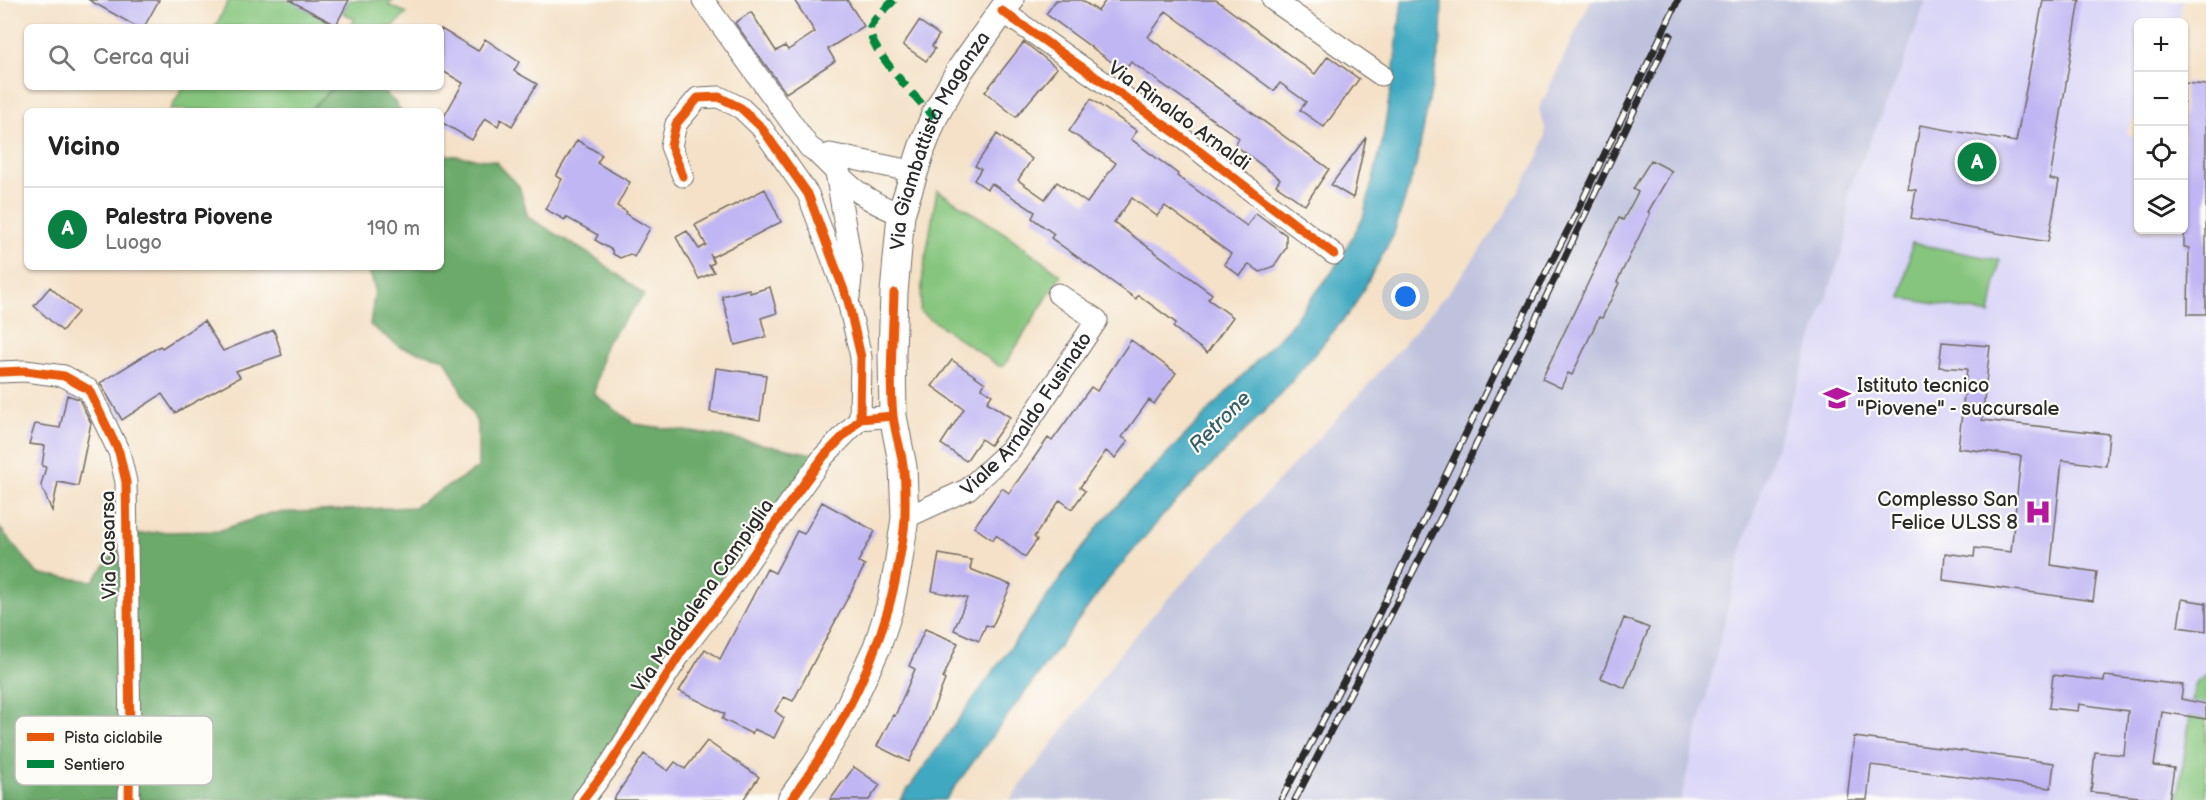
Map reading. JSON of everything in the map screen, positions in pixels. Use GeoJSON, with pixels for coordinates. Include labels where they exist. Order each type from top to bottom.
{"type":"FeatureCollection","features":[{"type":"Feature","properties":{"kind":"street"},"geometry":{"type":"LineString","coordinates":[[703,0],[809,147],[840,165],[915,172]]}},
{"type":"Feature","properties":{"kind":"street"},"geometry":{"type":"LineString","coordinates":[[1273,0],[1381,75]]}},
{"type":"Feature","properties":{"kind":"street","name":"Via Giambattista Maganza"},"geometry":{"type":"LineString","coordinates":[[893,416],[894,293],[901,214],[934,117],[960,70],[1006,6]]}},
{"type":"Feature","properties":{"kind":"street","name":"Via Rinaldo Arnaldi"},"geometry":{"type":"LineString","coordinates":[[1006,6],[1334,254]]}},
{"type":"Feature","properties":{"kind":"street"},"geometry":{"type":"LineString","coordinates":[[683,176],[671,146],[676,124],[698,98],[719,97],[741,108],[761,127],[808,194],[848,301],[861,357],[860,419],[893,416],[903,467],[905,518],[890,607],[877,647],[842,722],[791,800]]}},
{"type":"Feature","properties":{"kind":"street"},"geometry":{"type":"LineString","coordinates":[[840,165],[856,192],[881,207],[901,214]]}},
{"type":"Feature","properties":{"kind":"street"},"geometry":{"type":"LineString","coordinates":[[840,165],[852,267],[848,301]]}},
{"type":"Feature","properties":{"kind":"street","name":"Viale Arnaldo Fusinato"},"geometry":{"type":"LineString","coordinates":[[905,518],[968,489],[1010,450],[1097,320],[1058,294]]}},
{"type":"Feature","properties":{"kind":"street","name":"Via Casarsa"},"geometry":{"type":"LineString","coordinates":[[0,372],[25,371],[64,376],[89,390],[119,452],[126,482],[130,716]]}},
{"type":"Feature","properties":{"kind":"street","name":"Via Maddalena Campiglia"},"geometry":{"type":"LineString","coordinates":[[583,800],[611,763],[682,651],[727,593],[824,456],[860,419]]}},
{"type":"Feature","properties":{"kind":"street","name":"Via Casarsa"},"geometry":{"type":"LineString","coordinates":[[129,785],[129,800]]}},
{"type":"Feature","properties":{"kind":"shaded area"},"geometry":{"type":"Polygon","coordinates":[[[1591,0],[1926,0],[1902,68],[1848,192],[1847,237],[1744,542],[1681,800],[1010,800],[1126,646],[1367,386],[1456,283],[1501,221],[1540,155],[1545,128],[1539,109],[1591,0]]]}},
{"type":"Feature","properties":{"kind":"shaded area"},"geometry":{"type":"Polygon","coordinates":[[[1926,0],[2183,0],[2179,18],[2134,18],[2134,118],[2127,133],[2134,136],[2134,234],[2188,234],[2188,162],[2206,171],[2206,800],[1681,800],[1744,542],[1847,237],[1848,192],[1902,68],[1926,0]]]}},
{"type":"Feature","properties":{"kind":"green space"},"geometry":{"type":"Polygon","coordinates":[[[229,0],[301,0],[298,5],[334,24],[217,24],[229,0]]]}},
{"type":"Feature","properties":{"kind":"green space"},"geometry":{"type":"Polygon","coordinates":[[[349,0],[394,0],[388,5],[407,13],[396,24],[352,24],[355,19],[343,13],[349,0]]]}},
{"type":"Feature","properties":{"kind":"green space"},"geometry":{"type":"Polygon","coordinates":[[[181,90],[330,90],[312,108],[171,108],[181,90]]]}},
{"type":"Feature","properties":{"kind":"green space"},"geometry":{"type":"Polygon","coordinates":[[[331,90],[381,90],[399,108],[312,108],[331,90]]]}},
{"type":"Feature","properties":{"kind":"green space"},"geometry":{"type":"Polygon","coordinates":[[[444,154],[495,161],[519,186],[528,217],[599,260],[644,295],[605,345],[594,394],[635,424],[721,436],[824,456],[583,800],[0,800],[0,528],[38,574],[93,581],[127,536],[158,532],[218,531],[271,513],[414,507],[478,468],[478,425],[445,359],[400,347],[370,325],[375,289],[369,270],[444,270],[444,154]]]}},
{"type":"Feature","properties":{"kind":"green space"},"geometry":{"type":"Polygon","coordinates":[[[937,190],[1009,236],[1061,275],[1004,366],[999,366],[920,312],[923,273],[937,190]]]}},
{"type":"Feature","properties":{"kind":"green space"},"geometry":{"type":"Polygon","coordinates":[[[1912,243],[2000,260],[1990,314],[1901,298],[1912,243]]]}},
{"type":"Feature","properties":{"kind":"green space"},"geometry":{"type":"Polygon","coordinates":[[[2206,675],[2206,800],[2178,800],[2194,688],[2198,681],[2206,675]]]}},
{"type":"Feature","properties":{"kind":"water","name":"Retrone"},"geometry":{"type":"Polygon","coordinates":[[[1402,0],[1442,0],[1441,41],[1416,165],[1393,236],[1353,308],[1281,394],[1166,512],[1108,580],[945,800],[900,800],[1100,524],[1288,328],[1332,272],[1363,218],[1382,143],[1402,0]]]}},
{"type":"Feature","properties":{"kind":"building"},"geometry":{"type":"Polygon","coordinates":[[[89,0],[159,0],[146,24],[132,24],[89,0]]]}},
{"type":"Feature","properties":{"kind":"building"},"geometry":{"type":"Polygon","coordinates":[[[289,0],[349,0],[337,24],[289,0]]]}},
{"type":"Feature","properties":{"kind":"building"},"geometry":{"type":"Polygon","coordinates":[[[794,0],[847,0],[864,26],[828,49],[835,61],[786,93],[735,23],[751,12],[776,51],[785,46],[788,50],[815,32],[794,0]]]}},
{"type":"Feature","properties":{"kind":"building"},"geometry":{"type":"Polygon","coordinates":[[[1056,0],[1081,0],[1098,11],[1106,0],[1216,0],[1315,74],[1328,56],[1359,79],[1324,127],[1300,110],[1306,102],[1280,83],[1274,91],[1166,11],[1148,37],[1329,169],[1305,205],[1276,185],[1280,179],[1235,145],[1239,138],[1131,62],[1124,71],[1046,14],[1056,0]]]}},
{"type":"Feature","properties":{"kind":"building"},"geometry":{"type":"Polygon","coordinates":[[[2043,0],[2080,0],[2050,179],[2059,181],[2048,242],[1911,218],[1916,190],[1908,189],[1920,125],[2016,142],[2043,0]]]}},
{"type":"Feature","properties":{"kind":"building"},"geometry":{"type":"Polygon","coordinates":[[[919,21],[939,35],[932,46],[935,49],[926,61],[903,45],[919,21]]]}},
{"type":"Feature","properties":{"kind":"building"},"geometry":{"type":"Polygon","coordinates":[[[444,31],[478,51],[485,39],[519,62],[514,71],[537,84],[512,126],[501,119],[498,126],[485,118],[472,140],[444,124],[444,117],[463,83],[444,72],[444,31]]]}},
{"type":"Feature","properties":{"kind":"building"},"geometry":{"type":"Polygon","coordinates":[[[1024,42],[1057,68],[1016,117],[985,92],[1024,42]]]}},
{"type":"Feature","properties":{"kind":"building"},"geometry":{"type":"Polygon","coordinates":[[[2188,83],[2206,85],[2206,314],[2188,314],[2189,248],[2184,247],[2184,234],[2188,234],[2188,83]]]}},
{"type":"Feature","properties":{"kind":"building"},"geometry":{"type":"Polygon","coordinates":[[[1091,99],[1137,131],[1131,139],[1178,174],[1177,176],[1247,226],[1256,213],[1286,235],[1286,248],[1274,266],[1260,272],[1249,264],[1240,276],[1224,264],[1231,254],[1165,206],[1157,216],[1132,198],[1114,222],[1212,294],[1208,299],[1233,317],[1207,353],[1173,327],[1176,323],[1138,295],[1136,299],[1051,238],[1054,234],[1032,218],[1035,212],[991,183],[987,189],[974,180],[981,169],[975,166],[997,134],[1032,159],[1018,180],[1045,199],[1057,182],[1087,203],[1116,163],[1069,131],[1091,99]]]}},
{"type":"Feature","properties":{"kind":"building"},"geometry":{"type":"Polygon","coordinates":[[[1366,137],[1353,198],[1331,185],[1366,137]]]}},
{"type":"Feature","properties":{"kind":"building"},"geometry":{"type":"Polygon","coordinates":[[[577,140],[602,155],[597,163],[630,182],[617,206],[650,228],[634,257],[630,254],[620,258],[613,254],[612,250],[595,240],[598,235],[566,217],[565,220],[545,209],[562,179],[556,176],[577,140]]]}},
{"type":"Feature","properties":{"kind":"building"},"geometry":{"type":"Polygon","coordinates":[[[1651,160],[1672,171],[1648,212],[1650,214],[1602,318],[1599,317],[1572,375],[1568,373],[1561,388],[1542,379],[1619,218],[1623,220],[1638,192],[1633,189],[1651,160]]]}},
{"type":"Feature","properties":{"kind":"building"},"geometry":{"type":"Polygon","coordinates":[[[765,189],[781,222],[712,257],[710,254],[714,263],[709,265],[714,272],[699,279],[676,237],[687,231],[699,249],[706,245],[695,225],[765,189]]]}},
{"type":"Feature","properties":{"kind":"building"},"geometry":{"type":"Polygon","coordinates":[[[50,287],[78,312],[62,331],[34,306],[50,287]]]}},
{"type":"Feature","properties":{"kind":"building"},"geometry":{"type":"Polygon","coordinates":[[[770,287],[777,313],[761,318],[766,337],[735,345],[722,296],[749,289],[750,293],[770,287]]]}},
{"type":"Feature","properties":{"kind":"building"},"geometry":{"type":"Polygon","coordinates":[[[204,321],[223,351],[274,330],[282,355],[236,371],[240,377],[175,413],[162,394],[122,420],[100,383],[204,321]]]}},
{"type":"Feature","properties":{"kind":"building"},"geometry":{"type":"Polygon","coordinates":[[[1131,340],[1176,373],[1154,404],[1149,400],[1122,437],[1128,441],[1115,458],[1106,451],[1080,487],[1085,491],[1072,509],[1060,500],[1034,537],[1037,540],[1025,557],[996,535],[993,540],[974,527],[1002,488],[1009,493],[1048,438],[1052,441],[1091,387],[1097,391],[1131,340]]]}},
{"type":"Feature","properties":{"kind":"building"},"geometry":{"type":"Polygon","coordinates":[[[1942,342],[1990,346],[1982,420],[2109,434],[2106,466],[2062,460],[2051,565],[2097,572],[2093,601],[1943,580],[1945,553],[1974,557],[1975,548],[2011,552],[2021,456],[1958,448],[1967,369],[1939,367],[1942,342]]]}},
{"type":"Feature","properties":{"kind":"building"},"geometry":{"type":"Polygon","coordinates":[[[952,360],[985,383],[982,388],[992,395],[987,402],[1010,417],[990,445],[981,439],[966,461],[941,444],[964,409],[932,386],[952,360]]]}},
{"type":"Feature","properties":{"kind":"building"},"geometry":{"type":"Polygon","coordinates":[[[716,368],[766,375],[760,420],[710,412],[716,368]]]}},
{"type":"Feature","properties":{"kind":"building"},"geometry":{"type":"Polygon","coordinates":[[[67,395],[79,399],[91,423],[78,486],[58,482],[52,511],[41,485],[46,467],[42,466],[45,446],[29,444],[35,424],[60,428],[67,395]]]}},
{"type":"Feature","properties":{"kind":"building"},"geometry":{"type":"Polygon","coordinates":[[[822,502],[875,531],[858,562],[865,565],[793,701],[784,697],[775,711],[784,718],[774,738],[754,729],[752,734],[722,719],[725,714],[679,691],[705,649],[720,659],[767,569],[775,573],[797,531],[804,534],[822,502]]]}},
{"type":"Feature","properties":{"kind":"building"},"geometry":{"type":"Polygon","coordinates":[[[939,554],[972,560],[970,569],[1011,585],[992,627],[986,625],[979,641],[954,630],[967,598],[932,591],[939,554]]]}},
{"type":"Feature","properties":{"kind":"building"},"geometry":{"type":"Polygon","coordinates":[[[2182,599],[2206,603],[2206,631],[2178,627],[2182,599]]]}},
{"type":"Feature","properties":{"kind":"building"},"geometry":{"type":"Polygon","coordinates":[[[1624,618],[1649,628],[1625,688],[1601,678],[1624,618]]]}},
{"type":"Feature","properties":{"kind":"building"},"geometry":{"type":"Polygon","coordinates":[[[925,629],[958,643],[924,732],[909,762],[877,746],[893,715],[895,716],[915,669],[909,666],[925,629]]]}},
{"type":"Feature","properties":{"kind":"building"},"geometry":{"type":"Polygon","coordinates":[[[2053,675],[2104,681],[2105,676],[2183,685],[2181,699],[2206,704],[2206,719],[2162,712],[2154,766],[2174,768],[2169,800],[2091,792],[2095,752],[2124,755],[2128,711],[2079,704],[2078,711],[2049,708],[2053,675]]]}},
{"type":"Feature","properties":{"kind":"building"},"geometry":{"type":"Polygon","coordinates":[[[1854,737],[2054,763],[2051,788],[1871,765],[1867,800],[1847,800],[1854,737]]]}},
{"type":"Feature","properties":{"kind":"building"},"geometry":{"type":"Polygon","coordinates":[[[707,741],[759,777],[743,800],[613,800],[644,754],[668,771],[675,762],[685,769],[707,741]]]}},
{"type":"Feature","properties":{"kind":"building"},"geometry":{"type":"Polygon","coordinates":[[[854,767],[880,785],[869,800],[830,800],[854,767]]]}},
{"type":"Feature","properties":{"kind":"railway"},"geometry":{"type":"LineString","coordinates":[[1281,800],[1378,616],[1507,348],[1572,222],[1678,0]]}},
{"type":"Feature","properties":{"kind":"railway"},"geometry":{"type":"LineString","coordinates":[[1295,800],[1447,506],[1670,35]]}},
{"type":"Feature","properties":{"kind":"marked path"},"geometry":{"type":"LineString","coordinates":[[894,0],[874,21],[870,29],[871,37],[896,74],[934,117]]}},
{"type":"Feature","properties":{"kind":"cycle path"},"geometry":{"type":"LineString","coordinates":[[1002,11],[1177,134],[1334,254]]}},
{"type":"Feature","properties":{"kind":"cycle path"},"geometry":{"type":"LineString","coordinates":[[683,176],[671,146],[676,124],[698,98],[719,97],[741,108],[761,127],[808,194],[848,301],[861,357],[860,419],[893,416]]}},
{"type":"Feature","properties":{"kind":"cycle path"},"geometry":{"type":"LineString","coordinates":[[791,800],[828,744],[860,684],[885,622],[900,556],[905,521],[905,497],[904,471],[892,401],[894,293]]}},
{"type":"Feature","properties":{"kind":"cycle path"},"geometry":{"type":"LineString","coordinates":[[0,372],[25,371],[64,376],[89,390],[119,452],[126,482],[130,716]]}},
{"type":"Feature","properties":{"kind":"cycle path"},"geometry":{"type":"LineString","coordinates":[[583,800],[611,763],[682,651],[727,593],[824,456],[860,419]]}},
{"type":"Feature","properties":{"kind":"cycle path"},"geometry":{"type":"LineString","coordinates":[[129,785],[129,800]]}},
{"type":"Feature","properties":{"kind":"place","name":"Palestra Piovene"},"geometry":{"type":"Point","coordinates":[1977,162]}},
{"type":"Feature","properties":{"kind":"place","name":"Istituto tecnico \"Piovene\" - succursale"},"geometry":{"type":"Point","coordinates":[1837,398]}},
{"type":"Feature","properties":{"kind":"place","name":"Complesso San Felice ULSS 8"},"geometry":{"type":"Point","coordinates":[2038,512]}}]}
